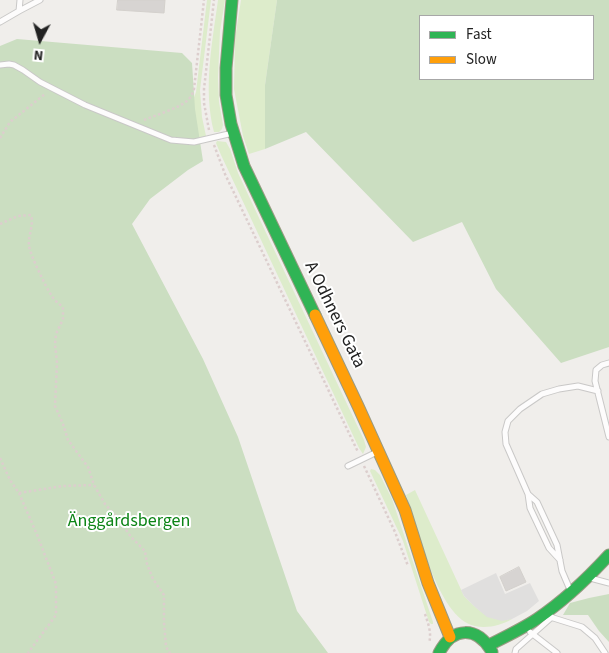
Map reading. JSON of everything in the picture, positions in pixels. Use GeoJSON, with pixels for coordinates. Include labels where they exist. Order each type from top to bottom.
{"type":"FeatureCollection","features":[{"type":"Feature","properties":{"kind":"street","name":"A Odhners Gata"},"geometry":{"type":"LineString","coordinates":[[232,0],[226,73],[228,109],[233,133],[244,166],[358,406],[405,510],[428,583],[450,637]]}},
{"type":"Feature","properties":{"kind":"street"},"geometry":{"type":"LineString","coordinates":[[433,651],[450,637],[462,633],[474,634],[485,640],[491,649],[529,630],[548,616],[571,592],[589,578],[609,555]]}},
{"type":"Feature","properties":{"kind":"lane"},"geometry":{"type":"LineString","coordinates":[[19,12],[20,0]]}},
{"type":"Feature","properties":{"kind":"lane"},"geometry":{"type":"LineString","coordinates":[[0,22],[40,0]]}},
{"type":"Feature","properties":{"kind":"lane"},"geometry":{"type":"LineString","coordinates":[[0,65],[14,65],[85,105],[161,136],[180,141],[194,142],[233,133]]}},
{"type":"Feature","properties":{"kind":"lane"},"geometry":{"type":"LineString","coordinates":[[609,363],[602,365],[596,370],[595,381],[609,437]]}},
{"type":"Feature","properties":{"kind":"lane"},"geometry":{"type":"LineString","coordinates":[[560,560],[549,548],[530,508],[528,494],[506,444],[505,432],[508,421],[520,409],[542,394],[578,386],[598,391]]}},
{"type":"Feature","properties":{"kind":"lane"},"geometry":{"type":"LineString","coordinates":[[348,466],[378,451]]}},
{"type":"Feature","properties":{"kind":"lane"},"geometry":{"type":"LineString","coordinates":[[528,494],[537,502],[557,545],[562,570],[571,592]]}},
{"type":"Feature","properties":{"kind":"lane"},"geometry":{"type":"LineString","coordinates":[[589,578],[609,583]]}},
{"type":"Feature","properties":{"kind":"lane"},"geometry":{"type":"LineString","coordinates":[[548,616],[582,627],[594,638],[605,653]]}},
{"type":"Feature","properties":{"kind":"lane"},"geometry":{"type":"LineString","coordinates":[[514,653],[529,630],[558,653]]}},
{"type":"Feature","properties":{"kind":"path"},"geometry":{"type":"LineString","coordinates":[[135,125],[182,105],[192,95],[204,0]]}},
{"type":"Feature","properties":{"kind":"path"},"geometry":{"type":"LineString","coordinates":[[214,0],[204,89],[204,103],[211,139],[225,174],[395,532],[408,567]]}},
{"type":"Feature","properties":{"kind":"path"},"geometry":{"type":"LineString","coordinates":[[0,138],[10,122],[52,88]]}},
{"type":"Feature","properties":{"kind":"path"},"geometry":{"type":"LineString","coordinates":[[0,224],[18,216],[31,215],[33,221],[29,248],[52,298],[62,307],[63,319],[56,334],[55,344],[57,363],[54,406],[68,440],[88,467],[94,485],[105,504],[131,537],[145,551],[147,564],[153,579],[164,594],[166,647],[170,653]]}},
{"type":"Feature","properties":{"kind":"path"},"geometry":{"type":"LineString","coordinates":[[0,458],[10,480],[19,493],[56,584],[56,615],[28,653]]}},
{"type":"Feature","properties":{"kind":"path"},"geometry":{"type":"LineString","coordinates":[[19,493],[63,486],[94,485]]}},
{"type":"Feature","properties":{"kind":"path"},"geometry":{"type":"LineString","coordinates":[[424,610],[433,651]]}},
{"type":"Feature","properties":{"kind":"green space"},"geometry":{"type":"Polygon","coordinates":[[[207,0],[211,0],[200,90],[202,117],[206,136],[195,140],[192,103],[196,92],[207,0]]]}},
{"type":"Feature","properties":{"kind":"green space"},"geometry":{"type":"Polygon","coordinates":[[[218,0],[225,0],[220,31],[218,78],[219,102],[223,125],[219,132],[214,132],[209,99],[209,83],[211,50],[218,0]]]}},
{"type":"Feature","properties":{"kind":"green space"},"geometry":{"type":"Polygon","coordinates":[[[241,0],[277,0],[265,85],[265,149],[249,154],[243,136],[234,89],[235,39],[241,0]]]}},
{"type":"Feature","properties":{"kind":"green space"},"geometry":{"type":"Polygon","coordinates":[[[277,0],[609,0],[609,347],[561,363],[496,289],[462,222],[413,242],[306,132],[265,149],[265,85],[277,0]]]}},
{"type":"Feature","properties":{"kind":"green space","name":"Änggårdsbergen"},"geometry":{"type":"Polygon","coordinates":[[[17,39],[182,53],[192,63],[195,109],[203,161],[150,199],[132,224],[203,359],[238,437],[297,611],[328,653],[0,653],[0,46],[17,39]]]}},
{"type":"Feature","properties":{"kind":"green space"},"geometry":{"type":"Polygon","coordinates":[[[217,141],[226,142],[230,149],[238,173],[364,440],[366,447],[363,454],[221,155],[216,143],[217,141]]]}},
{"type":"Feature","properties":{"kind":"green space"},"geometry":{"type":"Polygon","coordinates":[[[371,469],[380,475],[392,499],[433,624],[429,622],[403,541],[370,471],[371,469]]]}},
{"type":"Feature","properties":{"kind":"green space"},"geometry":{"type":"Polygon","coordinates":[[[415,490],[464,596],[480,611],[491,617],[512,619],[494,626],[475,626],[462,619],[450,607],[431,570],[406,495],[415,490]]]}},
{"type":"Feature","properties":{"kind":"green space"},"geometry":{"type":"Polygon","coordinates":[[[609,594],[609,642],[588,615],[563,615],[570,603],[609,594]]]}},
{"type":"Feature","properties":{"kind":"shaded area"},"geometry":{"type":"Polygon","coordinates":[[[496,573],[505,594],[530,583],[539,601],[527,611],[512,619],[502,621],[487,617],[464,596],[461,590],[496,573]]]}},
{"type":"Feature","properties":{"kind":"building"},"geometry":{"type":"Polygon","coordinates":[[[118,0],[165,0],[164,13],[117,10],[118,0]]]}},
{"type":"Feature","properties":{"kind":"building"},"geometry":{"type":"Polygon","coordinates":[[[519,567],[526,582],[506,591],[500,577],[519,567]]]}},
{"type":"Feature","properties":{"kind":"traffic: fast"},"geometry":{"type":"LineString","coordinates":[[232,0],[226,68],[226,95],[231,124],[244,166],[315,315]]}},
{"type":"Feature","properties":{"kind":"traffic: fast"},"geometry":{"type":"LineString","coordinates":[[489,645],[525,626],[557,605],[609,555]]}},
{"type":"Feature","properties":{"kind":"traffic: fast"},"geometry":{"type":"LineString","coordinates":[[439,653],[451,638],[465,633],[479,637],[492,652]]}},
{"type":"Feature","properties":{"kind":"traffic: slow"},"geometry":{"type":"LineString","coordinates":[[315,315],[405,510],[428,583],[450,637]]}}]}
